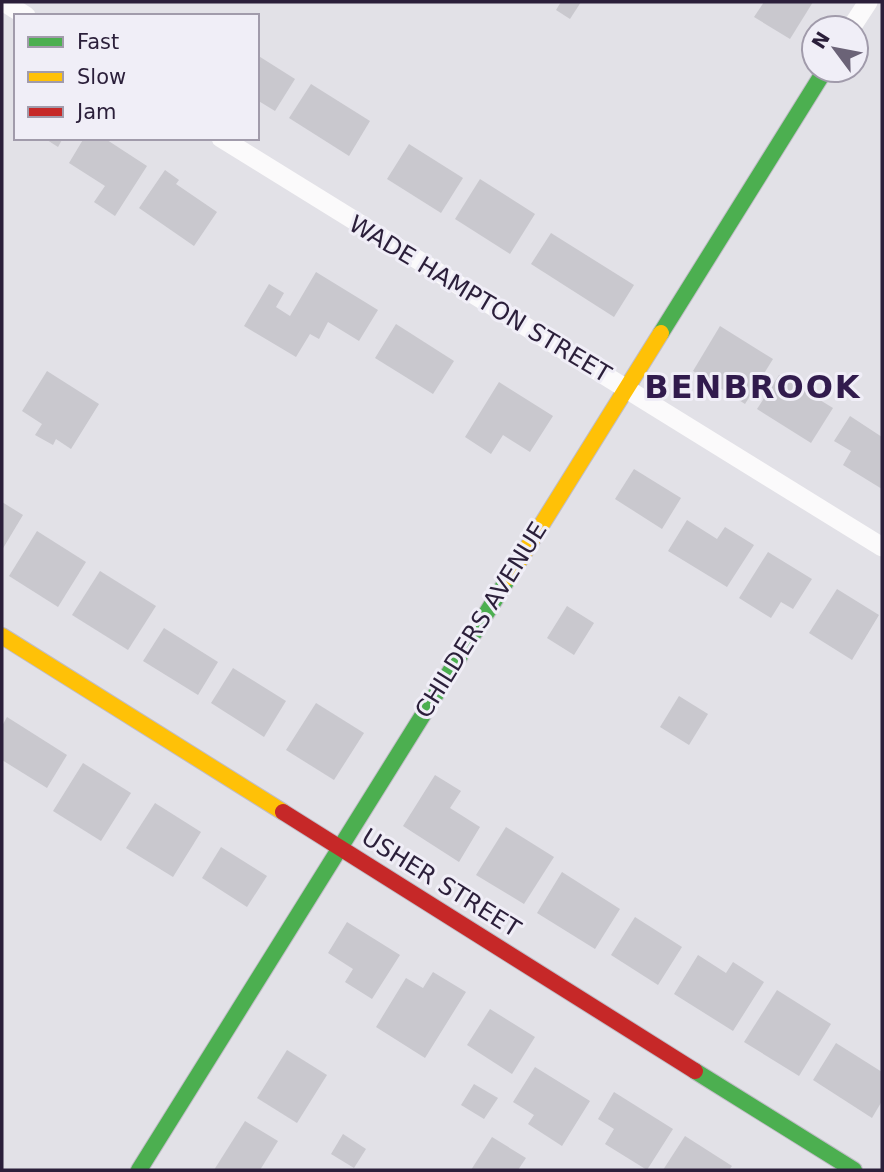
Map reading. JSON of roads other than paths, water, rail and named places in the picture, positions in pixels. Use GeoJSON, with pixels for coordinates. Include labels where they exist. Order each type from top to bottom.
{"type":"FeatureCollection","features":[{"type":"Feature","properties":{"kind":"street"},"geometry":{"type":"LineString","coordinates":[[4,2],[23,14]]}},
{"type":"Feature","properties":{"kind":"street","name":"CHILDERS AVENUE"},"geometry":{"type":"LineString","coordinates":[[139,1170],[816,84]]}},
{"type":"Feature","properties":{"kind":"street","name":"WADE HAMPTON STREET"},"geometry":{"type":"LineString","coordinates":[[224,140],[882,547]]}},
{"type":"Feature","properties":{"kind":"street","name":"USHER STREET"},"geometry":{"type":"LineString","coordinates":[[2,636],[853,1170]]}},
{"type":"Feature","properties":{"kind":"district","name":"BENBROOK"},"geometry":{"type":"Point","coordinates":[753,387]}}]}
